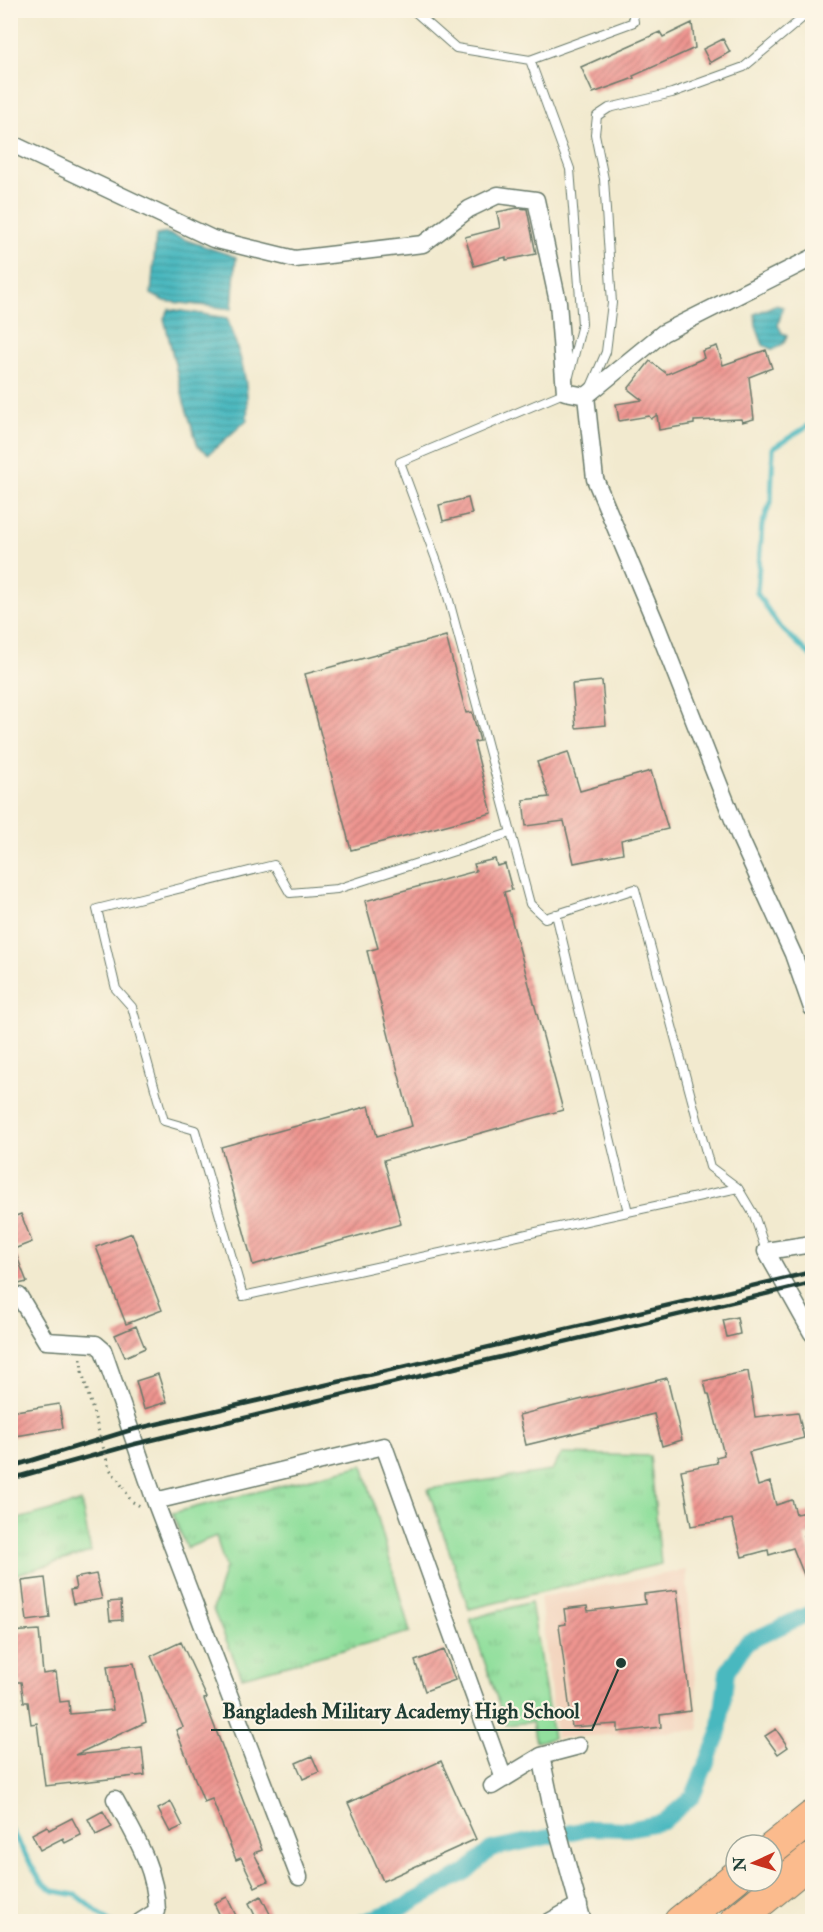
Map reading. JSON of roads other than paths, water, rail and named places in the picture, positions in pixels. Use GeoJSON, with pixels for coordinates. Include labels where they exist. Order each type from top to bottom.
{"type":"FeatureCollection","features":[{"type":"Feature","properties":{"kind":"highway"},"geometry":{"type":"LineString","coordinates":[[784,1840],[813,1817]]}},
{"type":"Feature","properties":{"kind":"highway"},"geometry":{"type":"LineString","coordinates":[[735,1922],[813,1859]]}},
{"type":"Feature","properties":{"kind":"highway"},"geometry":{"type":"LineString","coordinates":[[680,1922],[724,1887]]}},
{"type":"Feature","properties":{"kind":"street"},"geometry":{"type":"LineString","coordinates":[[10,143],[213,239],[295,259],[423,244],[469,209],[498,195],[536,200],[558,302],[566,392],[586,396]]}},
{"type":"Feature","properties":{"kind":"street"},"geometry":{"type":"LineString","coordinates":[[586,396],[663,333],[813,258]]}},
{"type":"Feature","properties":{"kind":"street"},"geometry":{"type":"LineString","coordinates":[[586,396],[595,479],[656,624],[741,840],[793,954],[813,1008]]}},
{"type":"Feature","properties":{"kind":"street"},"geometry":{"type":"LineString","coordinates":[[813,1244],[766,1251],[813,1333]]}},
{"type":"Feature","properties":{"kind":"street"},"geometry":{"type":"LineString","coordinates":[[10,1296],[19,1296],[46,1341],[96,1344],[103,1350],[155,1501],[299,1876]]}},
{"type":"Feature","properties":{"kind":"street"},"geometry":{"type":"LineString","coordinates":[[155,1501],[384,1446],[498,1782],[541,1756],[579,1746]]}},
{"type":"Feature","properties":{"kind":"street"},"geometry":{"type":"LineString","coordinates":[[541,1756],[552,1809],[583,1922]]}},
{"type":"Feature","properties":{"kind":"street"},"geometry":{"type":"LineString","coordinates":[[115,1799],[141,1845],[156,1886],[156,1911],[140,1922]]}},
{"type":"Feature","properties":{"kind":"street"},"geometry":{"type":"LineString","coordinates":[[549,1922],[579,1905]]}},
{"type":"Feature","properties":{"kind":"lane"},"geometry":{"type":"LineString","coordinates":[[412,10],[456,48],[530,60],[634,22],[632,10]]}},
{"type":"Feature","properties":{"kind":"lane"},"geometry":{"type":"LineString","coordinates":[[586,396],[606,352],[612,303],[604,179],[596,134],[597,116],[609,108],[672,93],[744,66],[812,10]]}},
{"type":"Feature","properties":{"kind":"lane"},"geometry":{"type":"LineString","coordinates":[[530,60],[570,169],[582,324],[566,392],[400,462],[443,578],[531,904],[545,918],[635,889],[710,1167],[738,1188],[754,1215],[766,1251]]}},
{"type":"Feature","properties":{"kind":"lane"},"geometry":{"type":"LineString","coordinates":[[510,833],[337,889],[290,893],[274,866],[97,909],[116,989],[132,1007],[164,1121],[195,1130],[243,1296],[738,1188]]}},
{"type":"Feature","properties":{"kind":"lane"},"geometry":{"type":"LineString","coordinates":[[556,914],[628,1212]]}},
{"type":"Feature","properties":{"kind":"water"},"geometry":{"type":"Polygon","coordinates":[[[166,233],[236,257],[232,309],[164,301],[151,294],[156,235],[166,233]]]}},
{"type":"Feature","properties":{"kind":"water"},"geometry":{"type":"Polygon","coordinates":[[[775,305],[783,307],[778,325],[782,333],[787,335],[784,343],[773,350],[763,345],[756,326],[755,314],[775,305]]]}},
{"type":"Feature","properties":{"kind":"water"},"geometry":{"type":"Polygon","coordinates":[[[169,309],[227,318],[240,356],[247,393],[247,420],[209,454],[198,446],[184,402],[164,318],[169,309]]]}},
{"type":"Feature","properties":{"kind":"waterway"},"geometry":{"type":"LineString","coordinates":[[812,423],[773,448],[771,501],[762,525],[757,593],[778,625],[812,657]]}},
{"type":"Feature","properties":{"kind":"waterway"},"geometry":{"type":"LineString","coordinates":[[362,1922],[405,1906],[466,1872],[491,1849],[591,1828],[628,1829],[663,1822],[693,1796],[719,1733],[727,1672],[746,1643],[812,1612]]}},
{"type":"Feature","properties":{"kind":"waterway"},"geometry":{"type":"LineString","coordinates":[[10,1828],[40,1880],[54,1891],[76,1895],[110,1922]]}},
{"type":"Feature","properties":{"kind":"railway"},"geometry":{"type":"LineString","coordinates":[[10,1467],[131,1430],[812,1272]]}},
{"type":"Feature","properties":{"kind":"railway"},"geometry":{"type":"LineString","coordinates":[[10,1479],[135,1444],[812,1283]]}},
{"type":"Feature","properties":{"kind":"place","name":"Bangladesh Military Academy High School"},"geometry":{"type":"Point","coordinates":[621,1663]}}]}
